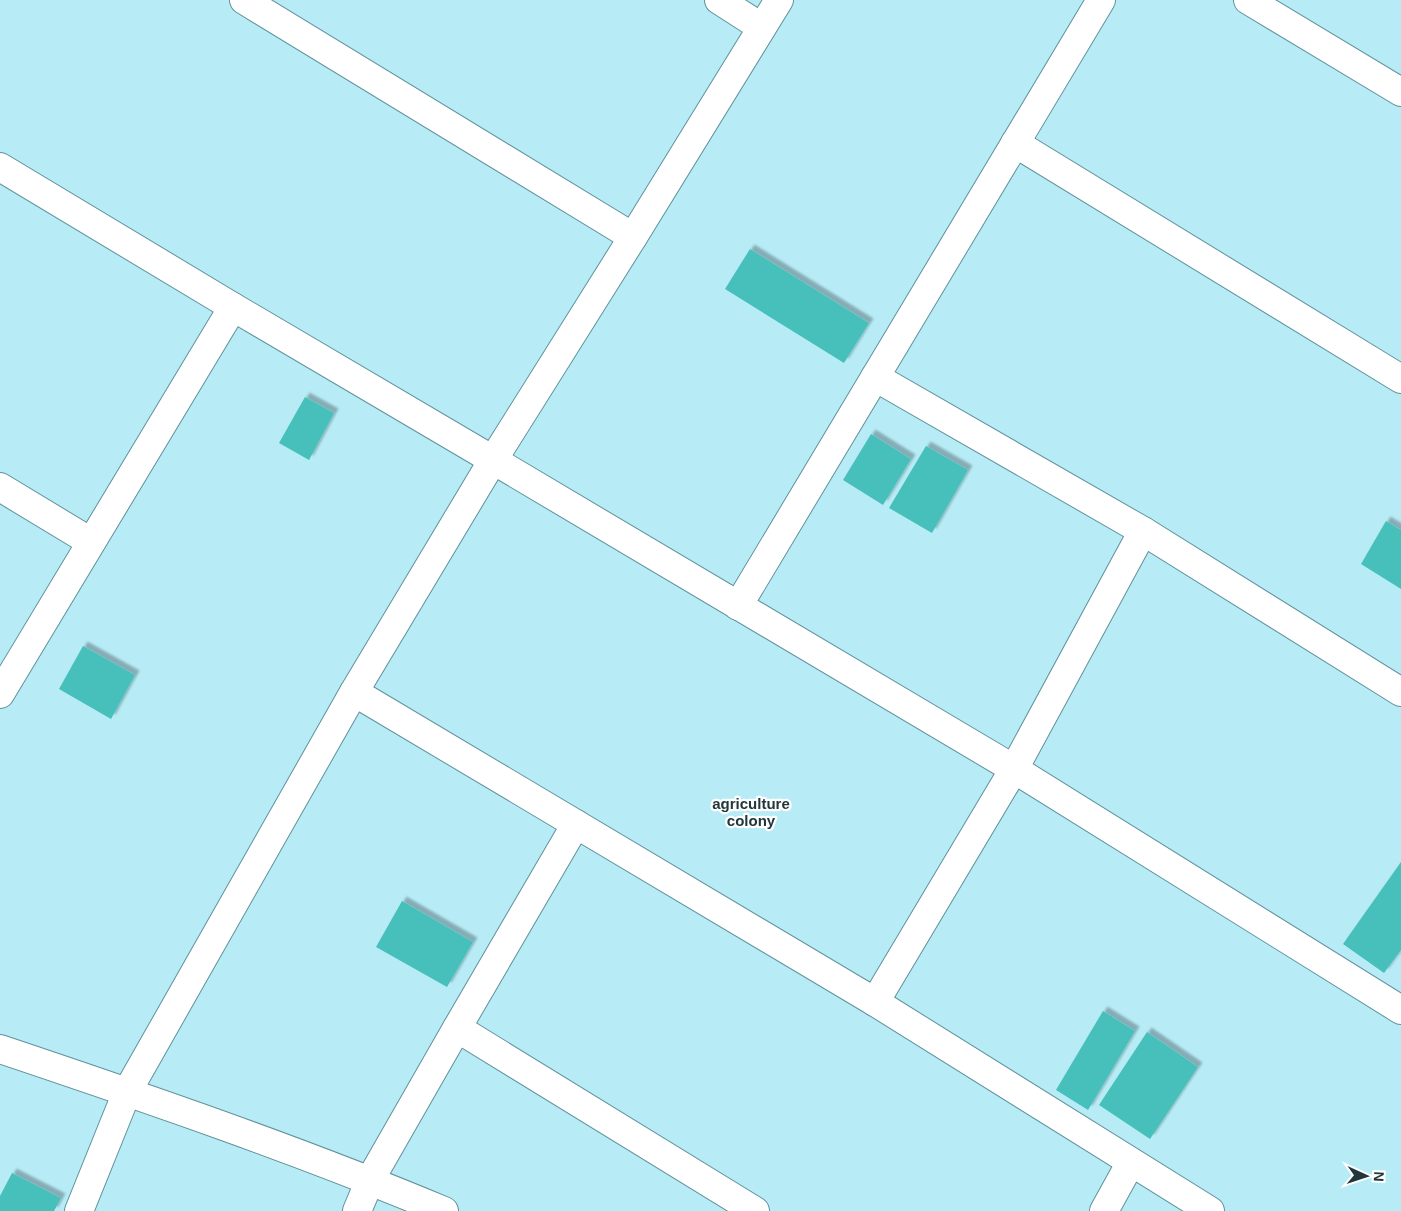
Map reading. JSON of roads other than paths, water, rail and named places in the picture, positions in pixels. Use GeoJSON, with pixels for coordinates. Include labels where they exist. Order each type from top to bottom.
{"type":"FeatureCollection","features":[{"type":"Feature","properties":{"kind":"street"},"geometry":{"type":"LineString","coordinates":[[244,0],[633,237]]}},
{"type":"Feature","properties":{"kind":"street"},"geometry":{"type":"LineString","coordinates":[[720,0],[761,27]]}},
{"type":"Feature","properties":{"kind":"street"},"geometry":{"type":"LineString","coordinates":[[80,1211],[127,1092],[354,692],[493,460],[779,0]]}},
{"type":"Feature","properties":{"kind":"street"},"geometry":{"type":"LineString","coordinates":[[738,606],[1101,0]]}},
{"type":"Feature","properties":{"kind":"street"},"geometry":{"type":"LineString","coordinates":[[1248,0],[1401,92]]}},
{"type":"Feature","properties":{"kind":"street"},"geometry":{"type":"LineString","coordinates":[[1015,143],[1401,379]]}},
{"type":"Feature","properties":{"kind":"street"},"geometry":{"type":"LineString","coordinates":[[0,167],[1014,769],[1401,1010]]}},
{"type":"Feature","properties":{"kind":"street"},"geometry":{"type":"LineString","coordinates":[[0,694],[233,307]]}},
{"type":"Feature","properties":{"kind":"street"},"geometry":{"type":"LineString","coordinates":[[875,377],[1143,531],[1401,692]]}},
{"type":"Feature","properties":{"kind":"street"},"geometry":{"type":"LineString","coordinates":[[0,487],[91,542]]}},
{"type":"Feature","properties":{"kind":"street"},"geometry":{"type":"LineString","coordinates":[[875,1002],[1014,769],[1143,531]]}},
{"type":"Feature","properties":{"kind":"street"},"geometry":{"type":"LineString","coordinates":[[354,692],[875,1002],[1210,1211]]}},
{"type":"Feature","properties":{"kind":"street"},"geometry":{"type":"LineString","coordinates":[[357,1211],[370,1180],[576,824]]}},
{"type":"Feature","properties":{"kind":"street"},"geometry":{"type":"LineString","coordinates":[[457,1028],[755,1211]]}},
{"type":"Feature","properties":{"kind":"street"},"geometry":{"type":"LineString","coordinates":[[0,1049],[127,1092],[370,1180],[444,1211]]}},
{"type":"Feature","properties":{"kind":"street"},"geometry":{"type":"LineString","coordinates":[[1104,1211],[1131,1162]]}},
{"type":"Feature","properties":{"kind":"district","name":"agriculture colony"},"geometry":{"type":"Point","coordinates":[751,812]}}]}
